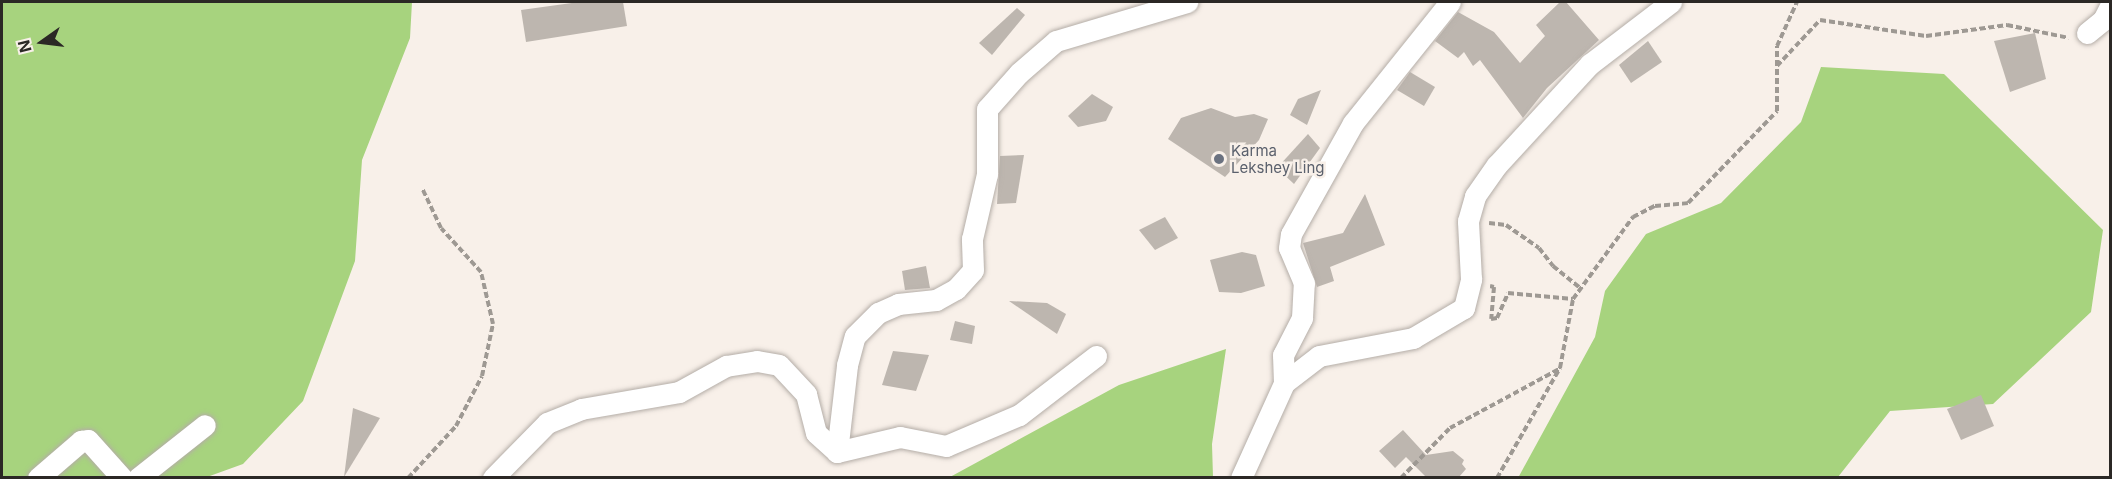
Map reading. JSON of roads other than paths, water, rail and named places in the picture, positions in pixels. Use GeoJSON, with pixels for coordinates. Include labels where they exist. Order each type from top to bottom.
{"type":"FeatureCollection","features":[{"type":"Feature","properties":{"kind":"street"},"geometry":{"type":"LineString","coordinates":[[837,452],[847,365],[855,336],[878,313],[898,304],[936,300],[956,289],[973,270],[972,239],[987,174],[987,109],[1019,73],[1056,41],[1187,2]]}},
{"type":"Feature","properties":{"kind":"street"},"geometry":{"type":"LineString","coordinates":[[1241,477],[1284,383],[1283,356],[1302,318],[1304,283],[1289,248],[1291,234],[1353,123],[1450,2]]}},
{"type":"Feature","properties":{"kind":"street"},"geometry":{"type":"LineString","coordinates":[[1284,383],[1319,356],[1413,338],[1464,308],[1470,279],[1468,221],[1475,196],[1497,165],[1583,73],[1671,2]]}},
{"type":"Feature","properties":{"kind":"street"},"geometry":{"type":"LineString","coordinates":[[2087,33],[2103,20],[2110,6]]}},
{"type":"Feature","properties":{"kind":"street"},"geometry":{"type":"LineString","coordinates":[[837,452],[900,437],[946,446],[1019,415],[1096,356]]}},
{"type":"Feature","properties":{"kind":"street"},"geometry":{"type":"LineString","coordinates":[[493,477],[547,423],[581,409],[679,392],[726,366],[758,361],[779,365],[806,394],[816,433],[837,452]]}},
{"type":"Feature","properties":{"kind":"street"},"geometry":{"type":"LineString","coordinates":[[138,477],[205,425]]}},
{"type":"Feature","properties":{"kind":"street"},"geometry":{"type":"LineString","coordinates":[[38,477],[81,441],[88,440],[122,477]]}},
{"type":"Feature","properties":{"kind":"place","name":"Karma Lekshey Ling"},"geometry":{"type":"Point","coordinates":[1219,159]}}]}
